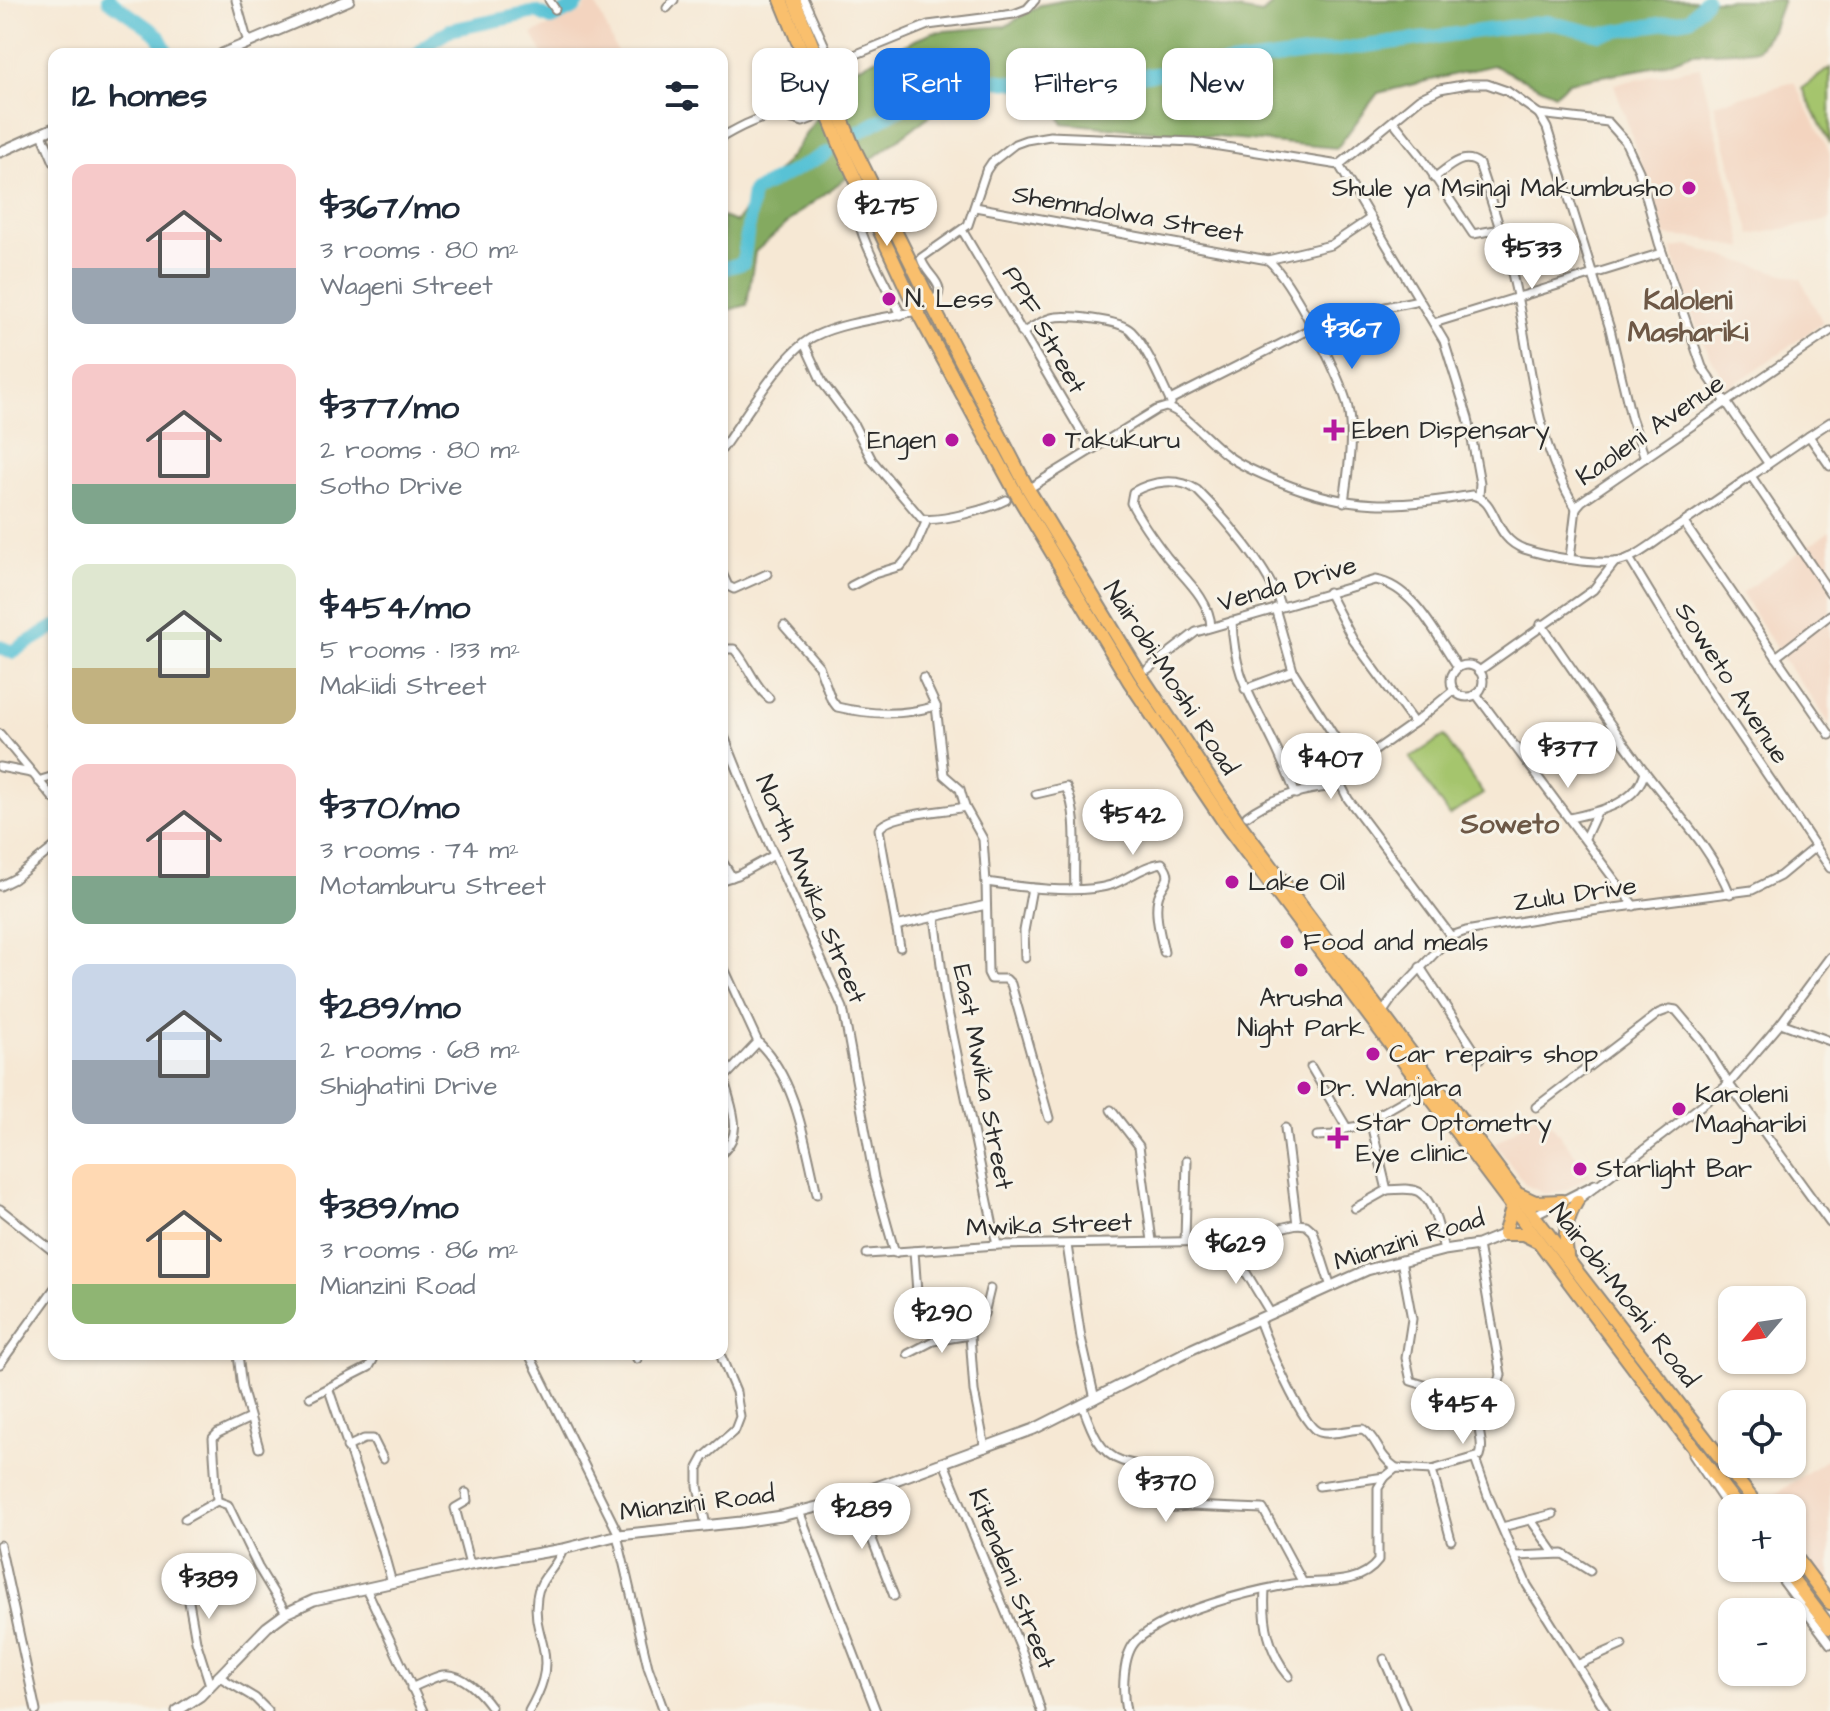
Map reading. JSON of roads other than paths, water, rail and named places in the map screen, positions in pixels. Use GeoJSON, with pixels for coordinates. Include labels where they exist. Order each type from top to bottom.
{"type":"FeatureCollection","features":[{"type":"Feature","properties":{"kind":"highway","name":"Nairobi-Moshi Road"},"geometry":{"type":"LineString","coordinates":[[781,0],[800,48]]}},
{"type":"Feature","properties":{"kind":"highway","name":"Nairobi-Moshi Road"},"geometry":{"type":"LineString","coordinates":[[794,0],[844,125],[932,305],[1028,489],[1140,674],[1239,823],[1383,1012],[1531,1221],[1568,1259],[1748,1494]]}},
{"type":"Feature","properties":{"kind":"highway","name":"Nairobi-Moshi Road"},"geometry":{"type":"LineString","coordinates":[[829,120],[917,311],[1016,493],[1129,681],[1228,828],[1424,1089],[1515,1199]]}},
{"type":"Feature","properties":{"kind":"highway"},"geometry":{"type":"LineString","coordinates":[[1568,1259],[1565,1229],[1569,1213],[1579,1196]]}},
{"type":"Feature","properties":{"kind":"highway"},"geometry":{"type":"LineString","coordinates":[[1539,1242],[1523,1234],[1504,1234],[1515,1199],[1562,1201]]}},
{"type":"Feature","properties":{"kind":"highway","name":"Nairobi-Moshi Road"},"geometry":{"type":"LineString","coordinates":[[1531,1221],[1539,1242],[1728,1494]]}},
{"type":"Feature","properties":{"kind":"highway"},"geometry":{"type":"LineString","coordinates":[[1806,1571],[1830,1603]]}},
{"type":"Feature","properties":{"kind":"highway"},"geometry":{"type":"LineString","coordinates":[[1795,1582],[1830,1628]]}},
{"type":"Feature","properties":{"kind":"street"},"geometry":{"type":"LineString","coordinates":[[236,0],[248,43]]}},
{"type":"Feature","properties":{"kind":"street"},"geometry":{"type":"LineString","coordinates":[[236,48],[349,0]]}},
{"type":"Feature","properties":{"kind":"street"},"geometry":{"type":"LineString","coordinates":[[549,0],[555,9]]}},
{"type":"Feature","properties":{"kind":"street"},"geometry":{"type":"LineString","coordinates":[[667,8],[674,0]]}},
{"type":"Feature","properties":{"kind":"street"},"geometry":{"type":"LineString","coordinates":[[804,0],[826,48]]}},
{"type":"Feature","properties":{"kind":"street"},"geometry":{"type":"LineString","coordinates":[[858,54],[928,25],[1014,14],[1027,9],[1035,0]]}},
{"type":"Feature","properties":{"kind":"street"},"geometry":{"type":"LineString","coordinates":[[932,305],[940,296],[940,290],[921,258],[962,230],[973,217],[992,162],[1015,144],[1050,136],[1194,142],[1339,165],[1419,99],[1440,89],[1487,84],[1507,91],[1539,114],[1547,128],[1610,329],[1631,417],[1645,458]]}},
{"type":"Feature","properties":{"kind":"street"},"geometry":{"type":"LineString","coordinates":[[1539,114],[1608,122],[1625,141],[1639,171],[1662,253],[1702,367],[1768,463]]}},
{"type":"Feature","properties":{"kind":"street"},"geometry":{"type":"LineString","coordinates":[[728,134],[759,120]]}},
{"type":"Feature","properties":{"kind":"street"},"geometry":{"type":"LineString","coordinates":[[844,120],[844,125]]}},
{"type":"Feature","properties":{"kind":"street"},"geometry":{"type":"LineString","coordinates":[[1393,121],[1473,234],[1501,229]]}},
{"type":"Feature","properties":{"kind":"street"},"geometry":{"type":"LineString","coordinates":[[0,152],[48,131]]}},
{"type":"Feature","properties":{"kind":"street"},"geometry":{"type":"LineString","coordinates":[[42,134],[48,148]]}},
{"type":"Feature","properties":{"kind":"street"},"geometry":{"type":"LineString","coordinates":[[1434,178],[1456,162],[1468,158],[1479,164],[1501,229],[1548,448],[1563,488],[1576,508]]}},
{"type":"Feature","properties":{"kind":"street"},"geometry":{"type":"LineString","coordinates":[[1339,165],[1444,341],[1468,418],[1480,483],[1479,496]]}},
{"type":"Feature","properties":{"kind":"street"},"geometry":{"type":"LineString","coordinates":[[856,181],[855,207],[860,226],[901,315]]}},
{"type":"Feature","properties":{"kind":"street","name":"Shemndolwa Street"},"geometry":{"type":"LineString","coordinates":[[975,207],[1271,262]]}},
{"type":"Feature","properties":{"kind":"street"},"geometry":{"type":"LineString","coordinates":[[1344,502],[1349,448],[1348,409],[1342,388],[1312,328],[1271,262],[1331,245],[1371,218]]}},
{"type":"Feature","properties":{"kind":"street","name":"PPF Street"},"geometry":{"type":"LineString","coordinates":[[962,230],[1092,450]]}},
{"type":"Feature","properties":{"kind":"street"},"geometry":{"type":"LineString","coordinates":[[1434,323],[1662,253]]}},
{"type":"Feature","properties":{"kind":"street"},"geometry":{"type":"LineString","coordinates":[[1028,489],[1156,410],[1312,328],[1367,311],[1419,300]]}},
{"type":"Feature","properties":{"kind":"street"},"geometry":{"type":"LineString","coordinates":[[728,441],[782,367],[804,343],[827,331],[917,311]]}},
{"type":"Feature","properties":{"kind":"street"},"geometry":{"type":"LineString","coordinates":[[1022,333],[1053,317],[1094,320],[1128,328],[1172,404],[1208,441],[1247,468],[1302,491],[1344,502],[1418,505],[1479,496],[1489,506],[1501,532],[1511,543],[1523,549],[1570,558],[1615,562],[1629,558],[1830,422]]}},
{"type":"Feature","properties":{"kind":"street","name":"Kaoleni Avenue"},"geometry":{"type":"LineString","coordinates":[[1570,558],[1576,508],[1582,501],[1830,331]]}},
{"type":"Feature","properties":{"kind":"street"},"geometry":{"type":"LineString","coordinates":[[804,343],[822,382],[853,423],[872,460],[917,514],[927,520],[990,507],[1006,500]]}},
{"type":"Feature","properties":{"kind":"street"},"geometry":{"type":"LineString","coordinates":[[1809,436],[1830,466]]}},
{"type":"Feature","properties":{"kind":"street"},"geometry":{"type":"LineString","coordinates":[[1751,476],[1830,593]]}},
{"type":"Feature","properties":{"kind":"street"},"geometry":{"type":"LineString","coordinates":[[1211,627],[1211,618],[1202,600],[1135,509],[1131,499],[1137,490],[1167,482],[1190,485],[1265,573],[1275,589],[1293,671],[1353,766]]}},
{"type":"Feature","properties":{"kind":"street"},"geometry":{"type":"LineString","coordinates":[[851,586],[874,574],[901,566],[914,550],[927,520]]}},
{"type":"Feature","properties":{"kind":"street"},"geometry":{"type":"LineString","coordinates":[[1684,523],[1830,735]]}},
{"type":"Feature","properties":{"kind":"street","name":"Soweto Avenue"},"geometry":{"type":"LineString","coordinates":[[1629,558],[1700,675],[1830,868]]}},
{"type":"Feature","properties":{"kind":"street"},"geometry":{"type":"LineString","coordinates":[[1479,671],[1541,624],[1593,590],[1615,562]]}},
{"type":"Feature","properties":{"kind":"street"},"geometry":{"type":"LineString","coordinates":[[728,586],[734,589],[767,574]]}},
{"type":"Feature","properties":{"kind":"street","name":"Venda Drive"},"geometry":{"type":"LineString","coordinates":[[1148,669],[1187,637],[1211,627],[1375,580],[1388,582],[1402,590],[1458,667]]}},
{"type":"Feature","properties":{"kind":"street"},"geometry":{"type":"LineString","coordinates":[[1328,592],[1353,640],[1414,723]]}},
{"type":"Feature","properties":{"kind":"street"},"geometry":{"type":"LineString","coordinates":[[1776,657],[1830,615]]}},
{"type":"Feature","properties":{"kind":"street"},"geometry":{"type":"LineString","coordinates":[[1232,621],[1236,663],[1245,689],[1276,747],[1296,794]]}},
{"type":"Feature","properties":{"kind":"street"},"geometry":{"type":"LineString","coordinates":[[1541,624],[1645,771],[1699,837],[1730,894]]}},
{"type":"Feature","properties":{"kind":"street"},"geometry":{"type":"LineString","coordinates":[[784,626],[819,666],[837,707],[880,714],[910,713],[936,706]]}},
{"type":"Feature","properties":{"kind":"street"},"geometry":{"type":"LineString","coordinates":[[728,649],[734,649],[756,685],[769,698]]}},
{"type":"Feature","properties":{"kind":"street"},"geometry":{"type":"LineString","coordinates":[[1471,665],[1479,671],[1483,680],[1476,694],[1466,697],[1454,690],[1451,678],[1458,667],[1471,665]]}},
{"type":"Feature","properties":{"kind":"street"},"geometry":{"type":"LineString","coordinates":[[1245,689],[1293,671]]}},
{"type":"Feature","properties":{"kind":"street"},"geometry":{"type":"LineString","coordinates":[[923,678],[936,706],[942,771],[960,789],[965,807],[983,839],[988,973],[991,979],[1006,979],[1011,984],[1049,1118]]}},
{"type":"Feature","properties":{"kind":"street"},"geometry":{"type":"LineString","coordinates":[[1383,1012],[1420,967],[1451,936],[1348,799],[1341,785],[1353,766],[1454,690]]}},
{"type":"Feature","properties":{"kind":"street"},"geometry":{"type":"LineString","coordinates":[[1476,694],[1634,906]]}},
{"type":"Feature","properties":{"kind":"street"},"geometry":{"type":"LineString","coordinates":[[0,734],[48,792]]}},
{"type":"Feature","properties":{"kind":"street","name":"North Mwika Street"},"geometry":{"type":"LineString","coordinates":[[728,745],[843,1008],[874,1178],[895,1253]]}},
{"type":"Feature","properties":{"kind":"street"},"geometry":{"type":"LineString","coordinates":[[0,767],[31,773]]}},
{"type":"Feature","properties":{"kind":"street"},"geometry":{"type":"LineString","coordinates":[[1570,818],[1597,812],[1635,792],[1642,785],[1645,771]]}},
{"type":"Feature","properties":{"kind":"street"},"geometry":{"type":"LineString","coordinates":[[38,781],[48,778]]}},
{"type":"Feature","properties":{"kind":"street"},"geometry":{"type":"LineString","coordinates":[[1247,816],[1271,800],[1341,785]]}},
{"type":"Feature","properties":{"kind":"street"},"geometry":{"type":"LineString","coordinates":[[1036,794],[1061,786],[1066,787],[1070,795],[1075,828],[1075,888]]}},
{"type":"Feature","properties":{"kind":"street"},"geometry":{"type":"LineString","coordinates":[[900,947],[879,829],[887,821],[901,817],[965,807]]}},
{"type":"Feature","properties":{"kind":"street"},"geometry":{"type":"LineString","coordinates":[[1585,838],[1597,812]]}},
{"type":"Feature","properties":{"kind":"street","name":"Zulu Drive"},"geometry":{"type":"LineString","coordinates":[[1451,936],[1538,918],[1730,894],[1765,885],[1815,847]]}},
{"type":"Feature","properties":{"kind":"street"},"geometry":{"type":"LineString","coordinates":[[0,886],[14,879],[48,852]]}},
{"type":"Feature","properties":{"kind":"street"},"geometry":{"type":"LineString","coordinates":[[728,878],[774,855]]}},
{"type":"Feature","properties":{"kind":"street"},"geometry":{"type":"LineString","coordinates":[[986,882],[1032,888],[1110,885],[1162,863],[1167,869],[1168,879],[1158,901],[1164,952]]}},
{"type":"Feature","properties":{"kind":"street"},"geometry":{"type":"LineString","coordinates":[[728,871],[732,877]]}},
{"type":"Feature","properties":{"kind":"street"},"geometry":{"type":"LineString","coordinates":[[1025,958],[1024,931],[1032,888]]}},
{"type":"Feature","properties":{"kind":"street"},"geometry":{"type":"LineString","coordinates":[[896,926],[986,905]]}},
{"type":"Feature","properties":{"kind":"street","name":"East Mwika Street"},"geometry":{"type":"LineString","coordinates":[[935,916],[945,997],[997,1245]]}},
{"type":"Feature","properties":{"kind":"street"},"geometry":{"type":"LineString","coordinates":[[1531,1221],[1601,1182],[1729,1084],[1781,1023],[1830,957]]}},
{"type":"Feature","properties":{"kind":"street"},"geometry":{"type":"LineString","coordinates":[[1420,967],[1480,1059]]}},
{"type":"Feature","properties":{"kind":"street"},"geometry":{"type":"LineString","coordinates":[[728,977],[758,1042],[773,1059],[788,1087],[817,1194]]}},
{"type":"Feature","properties":{"kind":"street"},"geometry":{"type":"LineString","coordinates":[[1536,1107],[1659,1013],[1670,1009],[1682,1015],[1830,1223]]}},
{"type":"Feature","properties":{"kind":"street"},"geometry":{"type":"LineString","coordinates":[[1781,1023],[1830,1041]]}},
{"type":"Feature","properties":{"kind":"street"},"geometry":{"type":"LineString","coordinates":[[728,1074],[758,1042]]}},
{"type":"Feature","properties":{"kind":"street"},"geometry":{"type":"LineString","coordinates":[[1311,1067],[1347,1128]]}},
{"type":"Feature","properties":{"kind":"street"},"geometry":{"type":"LineString","coordinates":[[1317,1136],[1333,1135],[1359,1126],[1424,1089]]}},
{"type":"Feature","properties":{"kind":"street"},"geometry":{"type":"LineString","coordinates":[[728,1094],[736,1126],[728,1146]]}},
{"type":"Feature","properties":{"kind":"street"},"geometry":{"type":"LineString","coordinates":[[1111,1110],[1139,1146],[1152,1241]]}},
{"type":"Feature","properties":{"kind":"street"},"geometry":{"type":"LineString","coordinates":[[1370,1120],[1387,1190]]}},
{"type":"Feature","properties":{"kind":"street"},"geometry":{"type":"LineString","coordinates":[[1285,1128],[1297,1224],[1306,1225],[1313,1231],[1331,1287]]}},
{"type":"Feature","properties":{"kind":"street"},"geometry":{"type":"LineString","coordinates":[[1185,1241],[1187,1160]]}},
{"type":"Feature","properties":{"kind":"street"},"geometry":{"type":"LineString","coordinates":[[1355,1208],[1387,1190],[1410,1190],[1425,1198],[1439,1228],[1444,1250]]}},
{"type":"Feature","properties":{"kind":"street"},"geometry":{"type":"LineString","coordinates":[[1531,1221],[1562,1201],[1579,1196]]}},
{"type":"Feature","properties":{"kind":"street"},"geometry":{"type":"LineString","coordinates":[[0,1209],[48,1247]]}},
{"type":"Feature","properties":{"kind":"street","name":"Mianzini Road"},"geometry":{"type":"LineString","coordinates":[[177,1711],[200,1696],[267,1627],[286,1613],[324,1596],[563,1549],[618,1535],[706,1526],[799,1511],[855,1495],[1034,1429],[1192,1349],[1367,1270],[1444,1250],[1478,1245],[1531,1221]]}},
{"type":"Feature","properties":{"kind":"street","name":"Mwika Street"},"geometry":{"type":"LineString","coordinates":[[867,1254],[997,1245],[1227,1241],[1297,1224]]}},
{"type":"Feature","properties":{"kind":"street"},"geometry":{"type":"LineString","coordinates":[[1227,1241],[1271,1314]]}},
{"type":"Feature","properties":{"kind":"street"},"geometry":{"type":"LineString","coordinates":[[1067,1245],[1081,1338],[1095,1399]]}},
{"type":"Feature","properties":{"kind":"street"},"geometry":{"type":"LineString","coordinates":[[1259,1320],[1293,1396],[1314,1430],[1322,1433],[1363,1429],[1370,1434],[1381,1456],[1396,1468],[1432,1470],[1475,1459],[1482,1451],[1479,1418],[1499,1383],[1501,1361],[1478,1245]]}},
{"type":"Feature","properties":{"kind":"street"},"geometry":{"type":"LineString","coordinates":[[914,1251],[918,1306]]}},
{"type":"Feature","properties":{"kind":"street"},"geometry":{"type":"LineString","coordinates":[[1401,1260],[1412,1319],[1406,1358],[1411,1381],[1488,1400]]}},
{"type":"Feature","properties":{"kind":"street"},"geometry":{"type":"LineString","coordinates":[[985,1448],[974,1391],[970,1335],[984,1314],[990,1289]]}},
{"type":"Feature","properties":{"kind":"street"},"geometry":{"type":"LineString","coordinates":[[0,1364],[48,1297]]}},
{"type":"Feature","properties":{"kind":"street"},"geometry":{"type":"LineString","coordinates":[[908,1354],[933,1341],[970,1335]]}},
{"type":"Feature","properties":{"kind":"street"},"geometry":{"type":"LineString","coordinates":[[239,1360],[259,1448]]}},
{"type":"Feature","properties":{"kind":"street"},"geometry":{"type":"LineString","coordinates":[[310,1397],[369,1367],[373,1360]]}},
{"type":"Feature","properties":{"kind":"street"},"geometry":{"type":"LineString","coordinates":[[532,1360],[618,1535],[648,1667],[664,1711]]}},
{"type":"Feature","properties":{"kind":"street"},"geometry":{"type":"LineString","coordinates":[[706,1526],[698,1486],[698,1468],[704,1457],[735,1430],[740,1417],[736,1392],[723,1360]]}},
{"type":"Feature","properties":{"kind":"street"},"geometry":{"type":"LineString","coordinates":[[329,1390],[392,1583]]}},
{"type":"Feature","properties":{"kind":"street"},"geometry":{"type":"LineString","coordinates":[[1082,1404],[1106,1452],[1151,1472],[1158,1484],[1164,1508],[1263,1509],[1303,1583]]}},
{"type":"Feature","properties":{"kind":"street"},"geometry":{"type":"LineString","coordinates":[[217,1501],[213,1438],[250,1418]]}},
{"type":"Feature","properties":{"kind":"street"},"geometry":{"type":"LineString","coordinates":[[1678,1428],[1718,1494]]}},
{"type":"Feature","properties":{"kind":"street"},"geometry":{"type":"LineString","coordinates":[[347,1447],[373,1439],[383,1459]]}},
{"type":"Feature","properties":{"kind":"street"},"geometry":{"type":"LineString","coordinates":[[1475,1459],[1527,1585],[1606,1711]]}},
{"type":"Feature","properties":{"kind":"street","name":"Kitendeni Street"},"geometry":{"type":"LineString","coordinates":[[944,1463],[1019,1643],[1041,1711]]}},
{"type":"Feature","properties":{"kind":"street"},"geometry":{"type":"LineString","coordinates":[[1126,1711],[1123,1682],[1130,1652],[1137,1640],[1168,1622],[1226,1598],[1303,1583],[1348,1579],[1374,1567],[1378,1561],[1378,1488],[1396,1468]]}},
{"type":"Feature","properties":{"kind":"street"},"geometry":{"type":"LineString","coordinates":[[1432,1470],[1451,1540]]}},
{"type":"Feature","properties":{"kind":"street"},"geometry":{"type":"LineString","coordinates":[[1319,1486],[1385,1477]]}},
{"type":"Feature","properties":{"kind":"street"},"geometry":{"type":"LineString","coordinates":[[466,1493],[467,1501],[455,1508],[470,1565]]}},
{"type":"Feature","properties":{"kind":"street"},"geometry":{"type":"LineString","coordinates":[[855,1495],[894,1596]]}},
{"type":"Feature","properties":{"kind":"street"},"geometry":{"type":"LineString","coordinates":[[185,1519],[217,1501],[228,1505],[258,1567],[286,1613]]}},
{"type":"Feature","properties":{"kind":"street"},"geometry":{"type":"LineString","coordinates":[[799,1511],[876,1711]]}},
{"type":"Feature","properties":{"kind":"street"},"geometry":{"type":"LineString","coordinates":[[1502,1527],[1553,1514]]}},
{"type":"Feature","properties":{"kind":"street"},"geometry":{"type":"LineString","coordinates":[[1531,1520],[1554,1553]]}},
{"type":"Feature","properties":{"kind":"street"},"geometry":{"type":"LineString","coordinates":[[0,1545],[36,1711]]}},
{"type":"Feature","properties":{"kind":"street"},"geometry":{"type":"LineString","coordinates":[[529,1711],[541,1691],[544,1678],[544,1649],[536,1616],[538,1589],[559,1560],[563,1549]]}},
{"type":"Feature","properties":{"kind":"street"},"geometry":{"type":"LineString","coordinates":[[1515,1556],[1554,1553],[1569,1556],[1590,1571]]}},
{"type":"Feature","properties":{"kind":"street"},"geometry":{"type":"LineString","coordinates":[[179,1576],[186,1585],[196,1641],[210,1685]]}},
{"type":"Feature","properties":{"kind":"street"},"geometry":{"type":"LineString","coordinates":[[1784,1582],[1830,1644]]}},
{"type":"Feature","properties":{"kind":"street"},"geometry":{"type":"LineString","coordinates":[[366,1588],[423,1711]]}},
{"type":"Feature","properties":{"kind":"street"},"geometry":{"type":"LineString","coordinates":[[1265,1590],[1270,1646],[1289,1676]]}},
{"type":"Feature","properties":{"kind":"street"},"geometry":{"type":"LineString","coordinates":[[1579,1664],[1622,1645]]}},
{"type":"Feature","properties":{"kind":"street"},"geometry":{"type":"LineString","coordinates":[[1384,1659],[1406,1711]]}},
{"type":"Feature","properties":{"kind":"street"},"geometry":{"type":"LineString","coordinates":[[411,1688],[444,1675],[458,1678],[476,1689],[491,1707]]}},
{"type":"Feature","properties":{"kind":"street"},"geometry":{"type":"LineString","coordinates":[[218,1676],[255,1698],[268,1711]]}},
{"type":"Feature","properties":{"kind":"waterway"},"geometry":{"type":"LineString","coordinates":[[109,0],[158,35],[165,48]]}},
{"type":"Feature","properties":{"kind":"waterway"},"geometry":{"type":"LineString","coordinates":[[423,48],[450,30],[536,12],[551,19],[574,8],[580,0]]}},
{"type":"Feature","properties":{"kind":"waterway"},"geometry":{"type":"LineString","coordinates":[[859,132],[961,75],[1049,88],[1547,22],[1600,34],[1689,19],[1706,0]]}},
{"type":"Feature","properties":{"kind":"waterway"},"geometry":{"type":"LineString","coordinates":[[728,267],[743,263],[753,192],[827,153]]}},
{"type":"Feature","properties":{"kind":"waterway"},"geometry":{"type":"LineString","coordinates":[[0,647],[12,652],[48,631]]}},
{"type":"Feature","properties":{"kind":"place","name":"Shule ya Msingi Makumbusho"},"geometry":{"type":"Point","coordinates":[1689,188]}},
{"type":"Feature","properties":{"kind":"place","name":"N. Less"},"geometry":{"type":"Point","coordinates":[889,299]}},
{"type":"Feature","properties":{"kind":"place","name":"Eben Dispensary"},"geometry":{"type":"Point","coordinates":[1334,430]}},
{"type":"Feature","properties":{"kind":"place","name":"Engen"},"geometry":{"type":"Point","coordinates":[952,440]}},
{"type":"Feature","properties":{"kind":"place","name":"Takukuru"},"geometry":{"type":"Point","coordinates":[1049,440]}},
{"type":"Feature","properties":{"kind":"place","name":"Lake Oil"},"geometry":{"type":"Point","coordinates":[1232,882]}},
{"type":"Feature","properties":{"kind":"place","name":"Food and meals"},"geometry":{"type":"Point","coordinates":[1287,942]}},
{"type":"Feature","properties":{"kind":"place","name":"Arusha Night Park"},"geometry":{"type":"Point","coordinates":[1301,970]}},
{"type":"Feature","properties":{"kind":"place","name":"Car repairs shop"},"geometry":{"type":"Point","coordinates":[1373,1054]}},
{"type":"Feature","properties":{"kind":"place","name":"Dr. Wanjara"},"geometry":{"type":"Point","coordinates":[1304,1088]}},
{"type":"Feature","properties":{"kind":"place","name":"Karoleni Magharibi"},"geometry":{"type":"Point","coordinates":[1679,1109]}},
{"type":"Feature","properties":{"kind":"place","name":"Star Optometry Eye clinic"},"geometry":{"type":"Point","coordinates":[1338,1138]}},
{"type":"Feature","properties":{"kind":"place","name":"Starlight Bar"},"geometry":{"type":"Point","coordinates":[1580,1169]}},
{"type":"Feature","properties":{"kind":"district","name":"Kaloleni Mashariki"},"geometry":{"type":"Point","coordinates":[1688,316]}},
{"type":"Feature","properties":{"kind":"district","name":"Soweto"},"geometry":{"type":"Point","coordinates":[1510,824]}}]}
